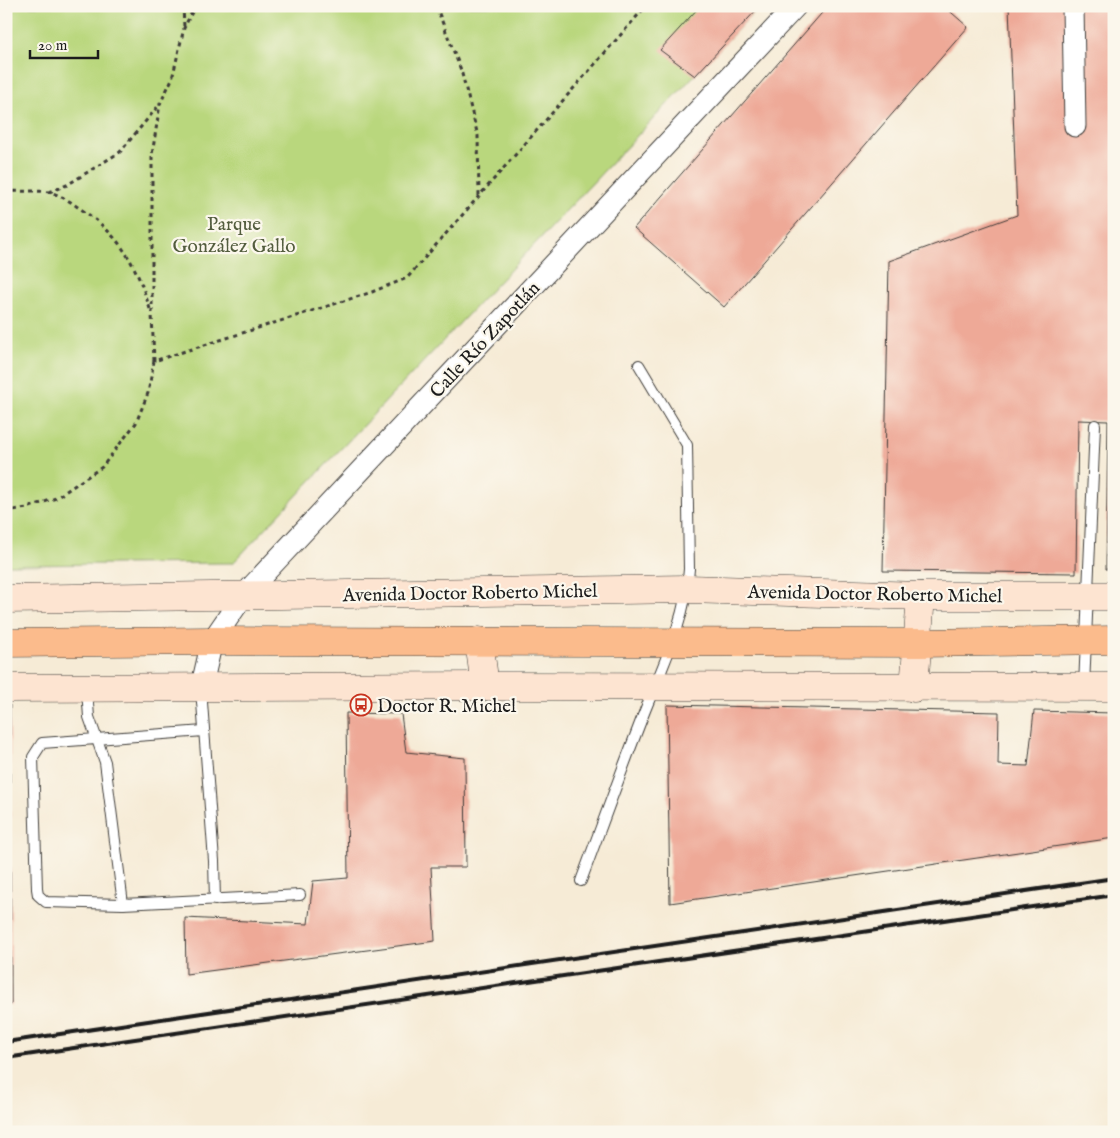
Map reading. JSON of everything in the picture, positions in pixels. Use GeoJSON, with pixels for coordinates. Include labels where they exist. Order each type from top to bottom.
{"type":"FeatureCollection","features":[{"type":"Feature","properties":{"kind":"main road","name":"Avenida Doctor Roberto Michel"},"geometry":{"type":"LineString","coordinates":[[6,599],[688,589],[921,596],[1101,596]]}},
{"type":"Feature","properties":{"kind":"main road"},"geometry":{"type":"LineString","coordinates":[[914,688],[919,643],[921,596]]}},
{"type":"Feature","properties":{"kind":"main road"},"geometry":{"type":"LineString","coordinates":[[6,643],[212,641],[919,643],[1114,640]]}},
{"type":"Feature","properties":{"kind":"main road"},"geometry":{"type":"LineString","coordinates":[[479,642],[485,686]]}},
{"type":"Feature","properties":{"kind":"main road"},"geometry":{"type":"LineString","coordinates":[[6,688],[201,689],[485,686],[1114,687]]}},
{"type":"Feature","properties":{"kind":"street","name":"Calle Río Zapotlán"},"geometry":{"type":"LineString","coordinates":[[201,689],[212,641],[243,596],[796,6]]}},
{"type":"Feature","properties":{"kind":"street"},"geometry":{"type":"LineString","coordinates":[[1074,6],[1075,126]]}},
{"type":"Feature","properties":{"kind":"lane"},"geometry":{"type":"LineString","coordinates":[[581,881],[673,643],[688,589],[687,445],[639,364]]}},
{"type":"Feature","properties":{"kind":"lane"},"geometry":{"type":"LineString","coordinates":[[1084,687],[1086,640],[1101,596],[1095,425]]}},
{"type":"Feature","properties":{"kind":"lane"},"geometry":{"type":"LineString","coordinates":[[87,688],[89,717],[106,762],[123,904]]}},
{"type":"Feature","properties":{"kind":"lane"},"geometry":{"type":"LineString","coordinates":[[201,689],[214,861],[215,900]]}},
{"type":"Feature","properties":{"kind":"lane"},"geometry":{"type":"LineString","coordinates":[[204,731],[42,743],[33,757],[38,895],[41,899],[52,903],[123,904],[300,895]]}},
{"type":"Feature","properties":{"kind":"path"},"geometry":{"type":"LineString","coordinates":[[183,6],[184,28]]}},
{"type":"Feature","properties":{"kind":"path"},"geometry":{"type":"LineString","coordinates":[[48,192],[67,185],[120,152],[160,104],[172,79],[184,28],[195,6]]}},
{"type":"Feature","properties":{"kind":"path"},"geometry":{"type":"LineString","coordinates":[[436,6],[461,70],[478,136],[479,196]]}},
{"type":"Feature","properties":{"kind":"path"},"geometry":{"type":"LineString","coordinates":[[154,361],[372,292],[407,278],[646,6]]}},
{"type":"Feature","properties":{"kind":"path"},"geometry":{"type":"LineString","coordinates":[[6,512],[27,508],[56,498],[102,467],[136,423],[148,393],[154,361],[152,314],[152,155],[160,104]]}},
{"type":"Feature","properties":{"kind":"path"},"geometry":{"type":"LineString","coordinates":[[6,191],[48,192],[63,197],[96,218],[123,247],[141,279],[152,314]]}},
{"type":"Feature","properties":{"kind":"green space","name":"Parque González Gallo"},"geometry":{"type":"Polygon","coordinates":[[[6,6],[760,6],[233,563],[6,565],[6,6]]]}},
{"type":"Feature","properties":{"kind":"building"},"geometry":{"type":"Polygon","coordinates":[[[700,6],[760,6],[695,76],[660,50],[700,6]]]}},
{"type":"Feature","properties":{"kind":"building"},"geometry":{"type":"Polygon","coordinates":[[[828,6],[944,6],[968,27],[724,307],[634,228],[828,6]]]}},
{"type":"Feature","properties":{"kind":"building"},"geometry":{"type":"Polygon","coordinates":[[[1009,6],[1114,6],[1114,569],[1106,569],[1108,421],[1078,420],[1076,573],[883,571],[889,261],[1017,215],[1009,6]]]}},
{"type":"Feature","properties":{"kind":"building"},"geometry":{"type":"Polygon","coordinates":[[[6,705],[10,705],[11,1005],[6,1005],[6,705]]]}},
{"type":"Feature","properties":{"kind":"building"},"geometry":{"type":"Polygon","coordinates":[[[667,705],[999,712],[998,765],[1028,766],[1034,711],[1114,713],[1114,838],[670,903],[667,705]]]}},
{"type":"Feature","properties":{"kind":"building"},"geometry":{"type":"Polygon","coordinates":[[[346,713],[401,714],[406,752],[465,758],[466,867],[431,867],[435,941],[186,974],[185,918],[308,924],[313,881],[348,878],[346,713]]]}},
{"type":"Feature","properties":{"kind":"railway"},"geometry":{"type":"LineString","coordinates":[[6,1042],[1114,878]]}},
{"type":"Feature","properties":{"kind":"railway"},"geometry":{"type":"LineString","coordinates":[[6,1058],[1114,895]]}},
{"type":"Feature","properties":{"kind":"place","name":"Doctor R. Michel"},"geometry":{"type":"Point","coordinates":[361,705]}}]}
